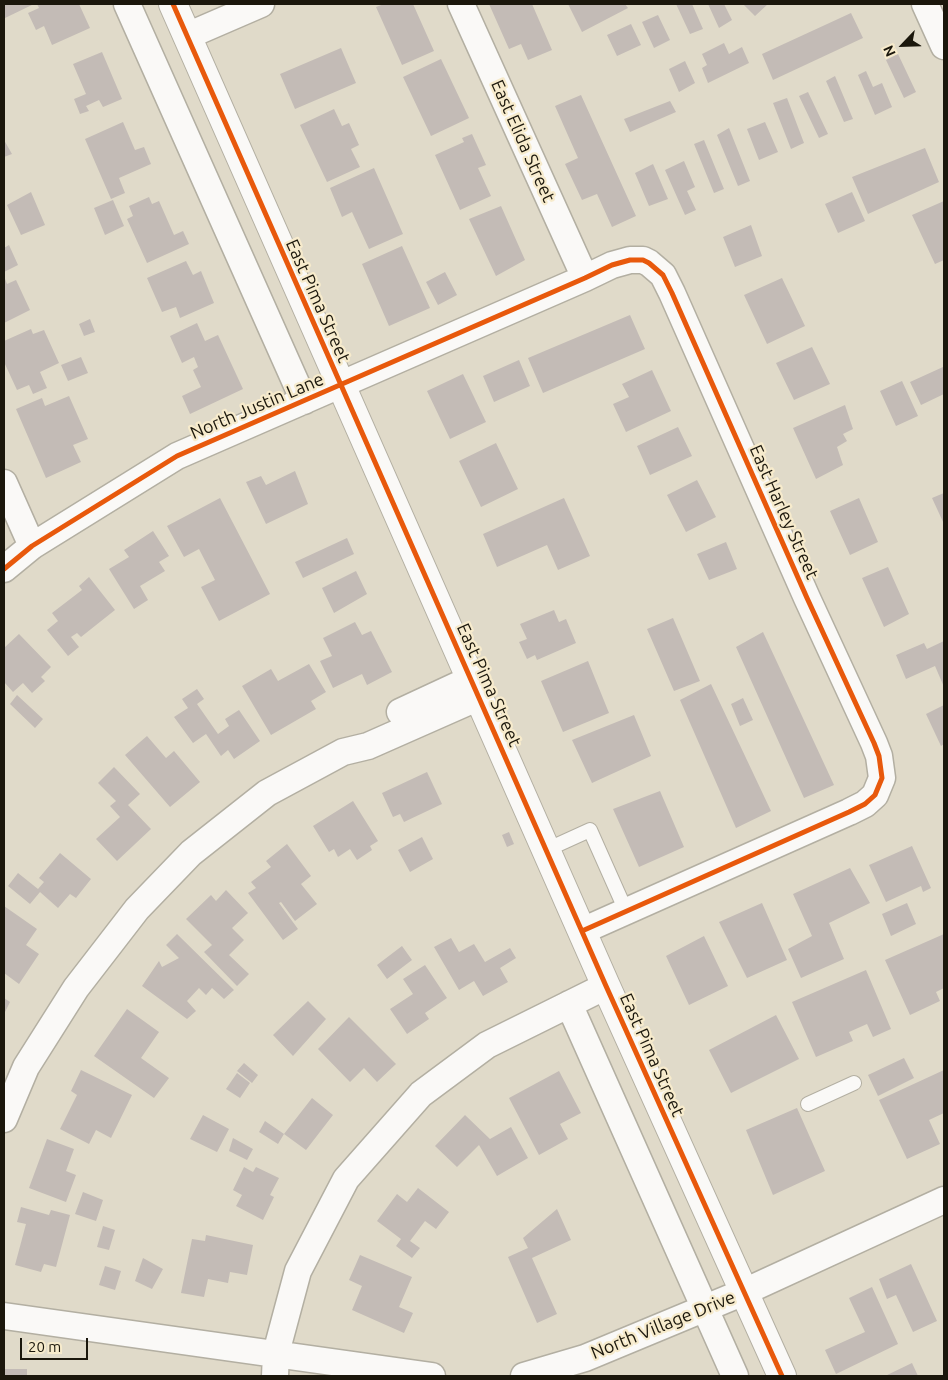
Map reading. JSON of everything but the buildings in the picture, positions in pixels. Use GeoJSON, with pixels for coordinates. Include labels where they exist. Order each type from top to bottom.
{"type":"FeatureCollection","features":[{"type":"Feature","properties":{"kind":"street"},"geometry":{"type":"LineString","coordinates":[[127,4],[304,401]]}},
{"type":"Feature","properties":{"kind":"street","name":"East Pima Street"},"geometry":{"type":"LineString","coordinates":[[173,4],[606,986],[782,1376]]}},
{"type":"Feature","properties":{"kind":"street"},"geometry":{"type":"LineString","coordinates":[[187,36],[261,4]]}},
{"type":"Feature","properties":{"kind":"street","name":"East Elida Street"},"geometry":{"type":"LineString","coordinates":[[461,4],[585,278]]}},
{"type":"Feature","properties":{"kind":"street"},"geometry":{"type":"LineString","coordinates":[[925,4],[944,46]]}},
{"type":"Feature","properties":{"kind":"street","name":"North Justin Lane"},"geometry":{"type":"LineString","coordinates":[[4,569],[32,546],[177,456],[612,265],[630,260],[643,260],[650,263]]}},
{"type":"Feature","properties":{"kind":"street","name":"East Harley Street"},"geometry":{"type":"LineString","coordinates":[[626,911],[865,804],[875,795],[882,778],[879,756],[874,743],[672,293],[663,275],[650,263]]}},
{"type":"Feature","properties":{"kind":"street"},"geometry":{"type":"LineString","coordinates":[[4,483],[32,546]]}},
{"type":"Feature","properties":{"kind":"street"},"geometry":{"type":"LineString","coordinates":[[4,1119],[26,1067],[76,988],[137,909],[191,853],[267,793],[343,752],[368,746],[475,688]]}},
{"type":"Feature","properties":{"kind":"street"},"geometry":{"type":"LineString","coordinates":[[582,931],[626,911]]}},
{"type":"Feature","properties":{"kind":"street"},"geometry":{"type":"LineString","coordinates":[[275,1364],[298,1271],[346,1179],[421,1094],[487,1044],[606,986]]}},
{"type":"Feature","properties":{"kind":"street"},"geometry":{"type":"LineString","coordinates":[[569,1004],[735,1376]]}},
{"type":"Feature","properties":{"kind":"street","name":"North Village Drive"},"geometry":{"type":"LineString","coordinates":[[524,1376],[585,1358],[744,1292],[944,1200]]}},
{"type":"Feature","properties":{"kind":"street"},"geometry":{"type":"LineString","coordinates":[[4,1316],[275,1364],[432,1376]]}},
{"type":"Feature","properties":{"kind":"lane"},"geometry":{"type":"LineString","coordinates":[[546,850],[590,830],[626,911]]}},
{"type":"Feature","properties":{"kind":"lane"},"geometry":{"type":"LineString","coordinates":[[808,1104],[854,1083]]}},
{"type":"Feature","properties":{"kind":"cycle path"},"geometry":{"type":"LineString","coordinates":[[173,4],[606,986],[782,1376]]}},
{"type":"Feature","properties":{"kind":"cycle path"},"geometry":{"type":"LineString","coordinates":[[4,569],[32,546],[177,456],[612,265],[630,260],[643,260],[649,263],[663,275],[672,293],[807,598],[874,743],[879,756],[882,778],[875,795],[865,804],[582,931]]}}]}
